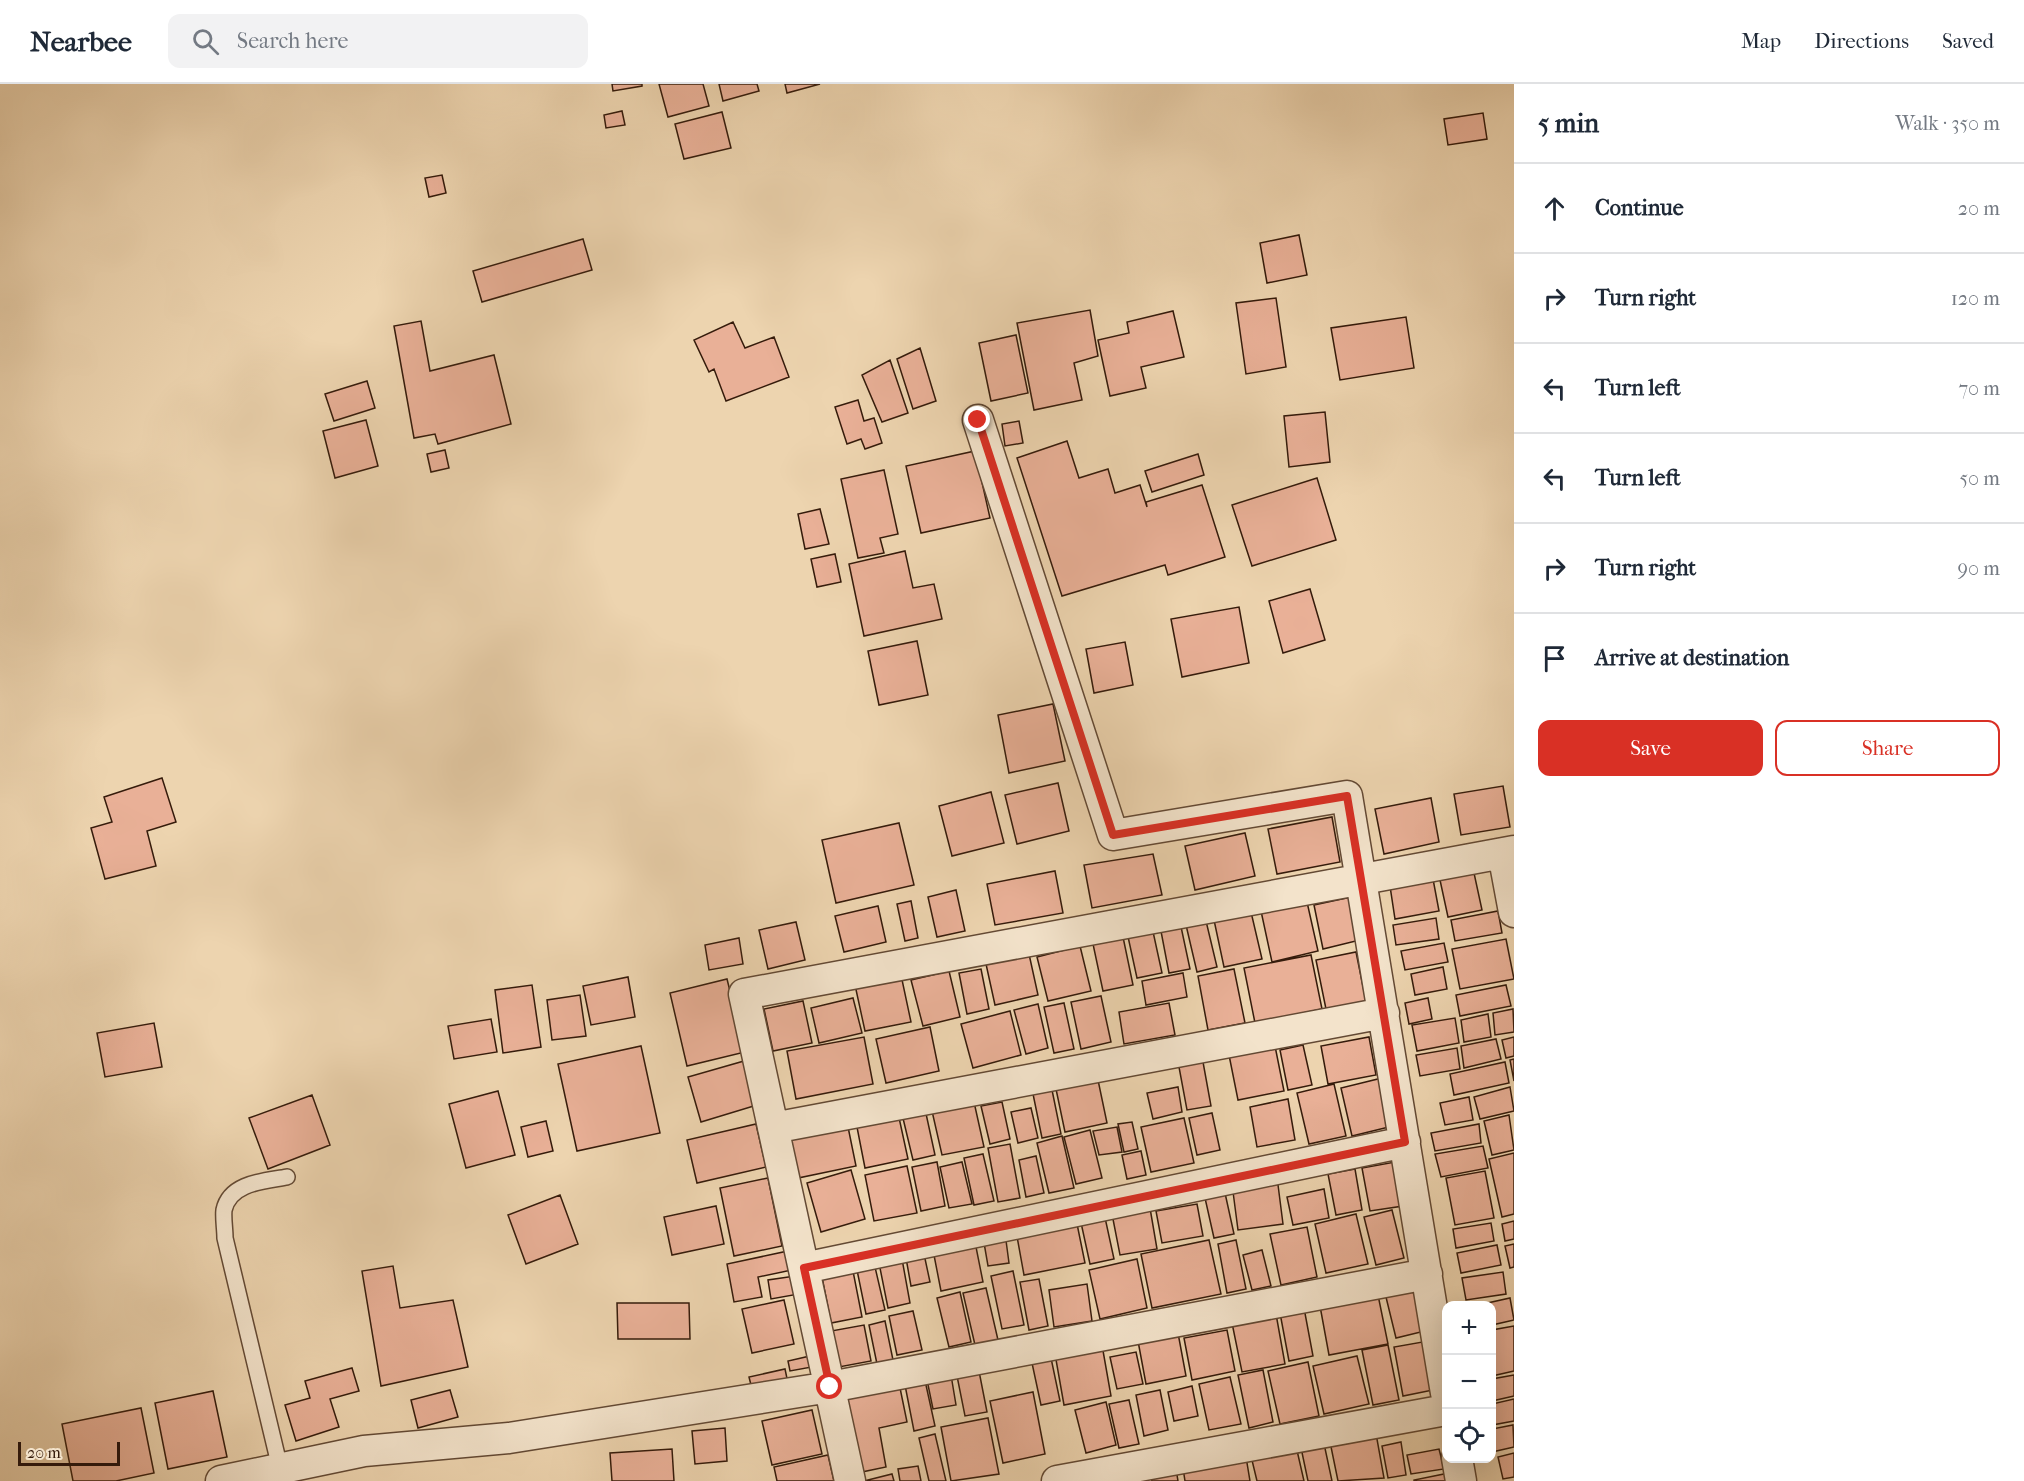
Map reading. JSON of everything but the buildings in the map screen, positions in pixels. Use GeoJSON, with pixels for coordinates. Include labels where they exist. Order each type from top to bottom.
{"type":"FeatureCollection","features":[{"type":"Feature","properties":{"kind":"street"},"geometry":{"type":"LineString","coordinates":[[978,420],[1113,835],[1347,796],[1442,1368]]}},
{"type":"Feature","properties":{"kind":"street"},"geometry":{"type":"LineString","coordinates":[[850,1481],[744,994],[1509,852],[1514,912]]}},
{"type":"Feature","properties":{"kind":"street"},"geometry":{"type":"LineString","coordinates":[[773,1128],[1383,1013]]}},
{"type":"Feature","properties":{"kind":"street"},"geometry":{"type":"LineString","coordinates":[[804,1268],[1405,1142]]}},
{"type":"Feature","properties":{"kind":"street"},"geometry":{"type":"LineString","coordinates":[[221,1481],[364,1451],[509,1438],[830,1387],[1427,1274]]}},
{"type":"Feature","properties":{"kind":"street"},"geometry":{"type":"LineString","coordinates":[[1057,1481],[1442,1411]]}},
{"type":"Feature","properties":{"kind":"street"},"geometry":{"type":"LineString","coordinates":[[1458,1463],[1461,1481]]}},
{"type":"Feature","properties":{"kind":"lane"},"geometry":{"type":"LineString","coordinates":[[280,1468],[225,1238],[224,1209],[238,1190],[249,1184],[287,1177]]}},
{"type":"Feature","properties":{"kind":"route"},"geometry":{"type":"LineString","coordinates":[[830,1387],[804,1268],[1405,1142],[1347,796],[1113,835],[978,420]]}}]}
